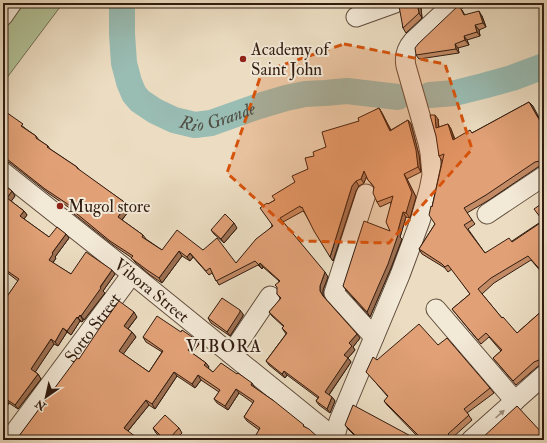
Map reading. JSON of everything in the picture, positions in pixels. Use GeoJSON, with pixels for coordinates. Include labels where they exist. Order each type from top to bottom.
{"type":"FeatureCollection","features":[{"type":"Feature","properties":{"kind":"street"},"geometry":{"type":"LineString","coordinates":[[3,16],[12,3]]}},
{"type":"Feature","properties":{"kind":"street"},"geometry":{"type":"LineString","coordinates":[[356,17],[395,3]]}},
{"type":"Feature","properties":{"kind":"street"},"geometry":{"type":"LineString","coordinates":[[335,439],[339,421],[400,275],[420,221],[432,175],[430,153],[406,66],[405,54],[409,45],[454,3]]}},
{"type":"Feature","properties":{"kind":"street","name":"Vibora Street"},"geometry":{"type":"LineString","coordinates":[[3,172],[132,274],[335,439]]}},
{"type":"Feature","properties":{"kind":"street"},"geometry":{"type":"LineString","coordinates":[[487,214],[544,176]]}},
{"type":"Feature","properties":{"kind":"street"},"geometry":{"type":"LineString","coordinates":[[366,194],[334,293],[374,337]]}},
{"type":"Feature","properties":{"kind":"street","name":"Sotto Street"},"geometry":{"type":"LineString","coordinates":[[9,440],[132,274]]}},
{"type":"Feature","properties":{"kind":"street"},"geometry":{"type":"LineString","coordinates":[[231,354],[270,296]]}},
{"type":"Feature","properties":{"kind":"street"},"geometry":{"type":"LineString","coordinates":[[436,309],[515,401]]}},
{"type":"Feature","properties":{"kind":"street"},"geometry":{"type":"LineString","coordinates":[[470,440],[544,375]]}},
{"type":"Feature","properties":{"kind":"highlighted area"},"geometry":{"type":"Polygon","coordinates":[[[344,44],[445,64],[472,149],[389,243],[302,241],[227,173],[262,72],[344,44]]]}},
{"type":"Feature","properties":{"kind":"green space"},"geometry":{"type":"Polygon","coordinates":[[[3,3],[63,3],[3,83],[3,3]]]}},
{"type":"Feature","properties":{"kind":"building"},"geometry":{"type":"Polygon","coordinates":[[[401,3],[417,3],[419,13],[403,28],[399,6],[401,3]]]}},
{"type":"Feature","properties":{"kind":"building"},"geometry":{"type":"Polygon","coordinates":[[[459,5],[464,15],[479,11],[483,23],[475,25],[477,32],[464,36],[465,40],[455,44],[456,49],[416,55],[415,48],[418,44],[459,5]]]}},
{"type":"Feature","properties":{"kind":"building"},"geometry":{"type":"Polygon","coordinates":[[[529,102],[544,128],[544,161],[535,162],[464,208],[472,220],[464,225],[485,253],[509,238],[512,242],[543,221],[534,209],[544,202],[544,274],[528,256],[491,278],[478,289],[502,318],[503,317],[517,333],[544,309],[544,360],[534,362],[513,381],[493,358],[502,350],[486,333],[478,340],[452,309],[470,294],[448,265],[445,267],[419,249],[435,224],[429,215],[444,154],[439,156],[436,136],[430,115],[435,115],[436,128],[448,124],[453,140],[470,130],[472,133],[529,102]]]}},
{"type":"Feature","properties":{"kind":"building"},"geometry":{"type":"Polygon","coordinates":[[[379,108],[390,131],[408,120],[416,150],[418,167],[404,174],[412,193],[406,213],[403,212],[398,235],[388,264],[367,312],[343,286],[364,221],[390,231],[386,222],[393,196],[377,202],[373,193],[374,187],[368,180],[364,171],[361,179],[356,181],[352,186],[330,257],[314,231],[302,207],[301,208],[300,206],[280,218],[325,272],[320,286],[320,291],[357,334],[349,343],[352,346],[344,355],[348,358],[325,392],[332,397],[327,409],[316,401],[319,397],[284,371],[282,374],[266,361],[287,333],[282,328],[284,326],[269,312],[281,298],[277,294],[277,287],[275,285],[280,281],[260,263],[259,265],[255,261],[216,281],[210,268],[206,271],[190,253],[187,257],[179,251],[159,278],[131,258],[133,256],[110,241],[71,209],[72,207],[45,189],[3,157],[3,110],[23,124],[21,126],[36,136],[36,138],[48,146],[47,147],[127,204],[118,217],[143,235],[142,237],[162,250],[177,230],[203,250],[217,238],[236,263],[256,239],[273,226],[260,208],[275,200],[272,196],[295,182],[292,176],[308,169],[305,158],[314,156],[313,152],[326,147],[322,132],[359,121],[358,118],[379,108]]]}},
{"type":"Feature","properties":{"kind":"building"},"geometry":{"type":"Polygon","coordinates":[[[3,184],[12,191],[7,198],[24,211],[20,216],[49,237],[57,227],[66,234],[52,253],[53,254],[49,260],[71,274],[86,252],[112,270],[81,316],[80,315],[78,318],[77,317],[67,331],[63,328],[55,342],[51,339],[31,369],[38,374],[15,405],[6,399],[3,403],[3,296],[6,298],[19,279],[3,268],[3,184]]]}},
{"type":"Feature","properties":{"kind":"building"},"geometry":{"type":"Polygon","coordinates":[[[225,214],[234,223],[221,239],[211,230],[225,214]]]}},
{"type":"Feature","properties":{"kind":"building"},"geometry":{"type":"Polygon","coordinates":[[[222,298],[240,310],[227,332],[208,318],[222,298]]]}},
{"type":"Feature","properties":{"kind":"building"},"geometry":{"type":"Polygon","coordinates":[[[119,301],[134,312],[124,326],[132,332],[119,351],[149,372],[163,351],[143,337],[157,316],[181,332],[182,330],[195,339],[188,350],[206,363],[204,365],[213,372],[221,363],[237,374],[238,373],[321,440],[253,440],[260,428],[244,417],[254,401],[236,389],[225,406],[214,399],[220,390],[198,375],[192,384],[174,372],[152,404],[146,400],[124,428],[140,440],[16,440],[77,358],[79,359],[119,301]]]}},
{"type":"Feature","properties":{"kind":"building"},"geometry":{"type":"Polygon","coordinates":[[[419,324],[438,345],[447,338],[490,388],[464,409],[469,415],[448,434],[451,437],[447,440],[423,440],[384,401],[388,396],[366,372],[373,357],[377,360],[419,324]]]}},
{"type":"Feature","properties":{"kind":"building"},"geometry":{"type":"Polygon","coordinates":[[[353,405],[418,440],[360,440],[345,425],[353,405]]]}},
{"type":"Feature","properties":{"kind":"building"},"geometry":{"type":"Polygon","coordinates":[[[517,406],[543,434],[544,433],[544,440],[484,440],[482,438],[517,406]]]}},
{"type":"Feature","properties":{"kind":"building"},"geometry":{"type":"Polygon","coordinates":[[[165,415],[179,428],[168,440],[165,440],[153,428],[165,415]]]}},
{"type":"Feature","properties":{"kind":"waterway","name":"Rio Grande"},"geometry":{"type":"LineString","coordinates":[[122,3],[124,63],[134,94],[140,101],[155,111],[174,120],[195,125],[211,123],[259,106],[305,94],[347,91],[398,97]]}},
{"type":"Feature","properties":{"kind":"waterway","name":"Rio Grande"},"geometry":{"type":"LineString","coordinates":[[430,95],[455,93],[483,86],[512,78],[544,66]]}},
{"type":"Feature","properties":{"kind":"place","name":"Academy of Saint John"},"geometry":{"type":"Point","coordinates":[243,59]}},
{"type":"Feature","properties":{"kind":"place","name":"Mugol store"},"geometry":{"type":"Point","coordinates":[60,206]}},
{"type":"Feature","properties":{"kind":"district","name":"VIBORA"},"geometry":{"type":"Point","coordinates":[224,346]}}]}
